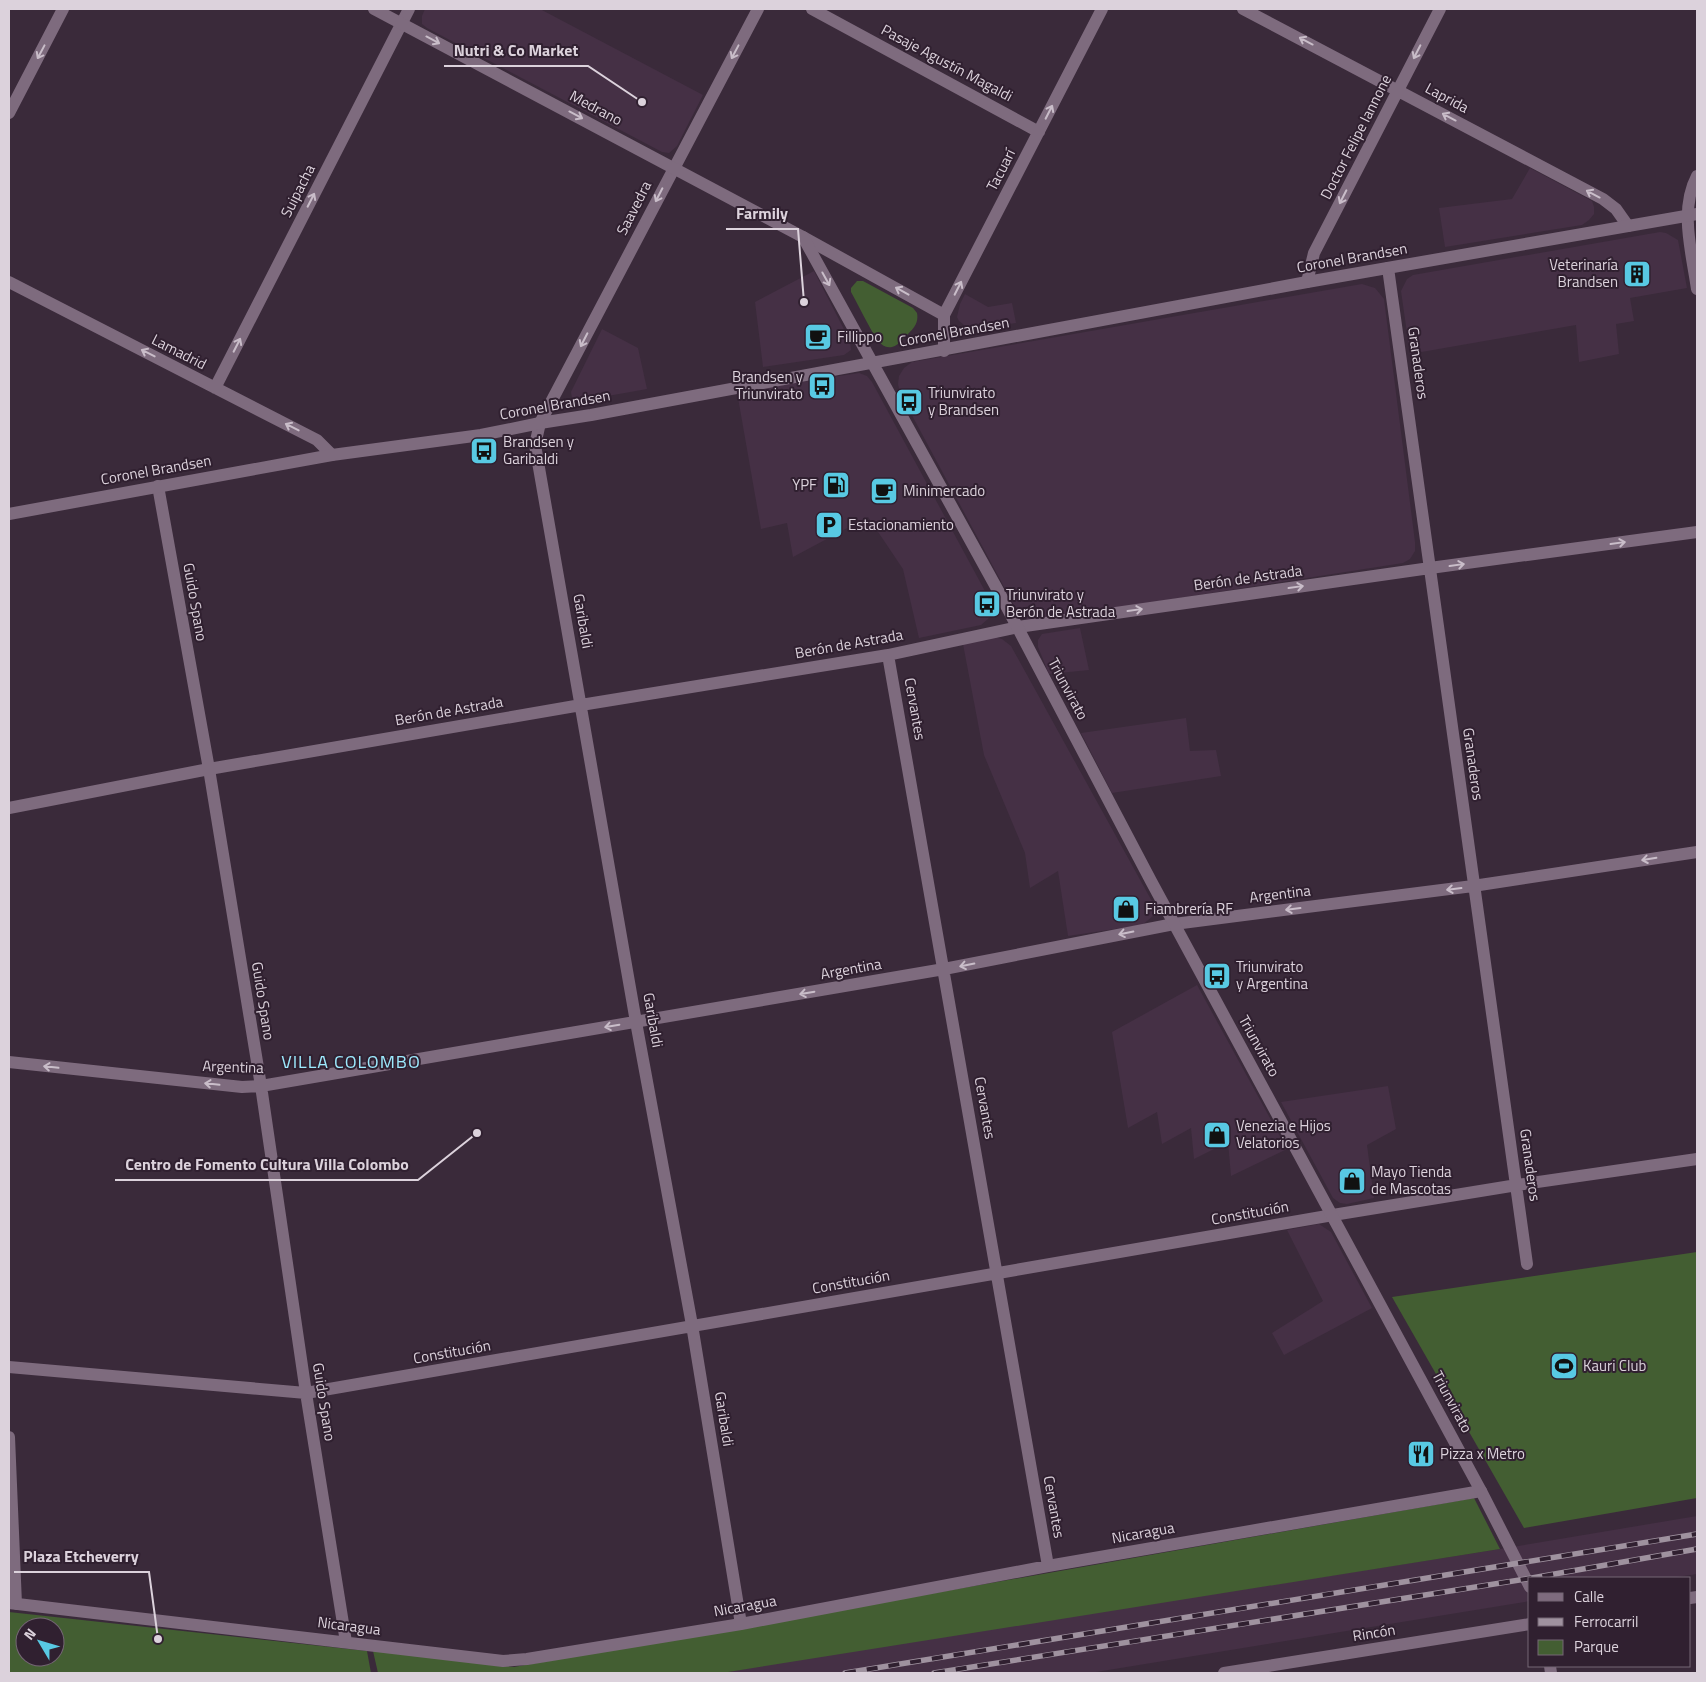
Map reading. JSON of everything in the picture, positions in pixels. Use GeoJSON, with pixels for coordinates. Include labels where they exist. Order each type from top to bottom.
{"type":"FeatureCollection","features":[{"type":"Feature","properties":{"kind":"street"},"geometry":{"type":"LineString","coordinates":[[9,113],[64,9]]}},
{"type":"Feature","properties":{"kind":"street","name":"Medrano"},"geometry":{"type":"LineString","coordinates":[[374,9],[674,167],[944,314]]}},
{"type":"Feature","properties":{"kind":"street","name":"Suipacha"},"geometry":{"type":"LineString","coordinates":[[215,388],[410,9]]}},
{"type":"Feature","properties":{"kind":"street","name":"Saavedra"},"geometry":{"type":"LineString","coordinates":[[540,423],[758,9]]}},
{"type":"Feature","properties":{"kind":"street","name":"Pasaje Agustín Magaldi"},"geometry":{"type":"LineString","coordinates":[[812,9],[1039,132]]}},
{"type":"Feature","properties":{"kind":"street","name":"Tacuarí"},"geometry":{"type":"LineString","coordinates":[[944,350],[944,314],[1102,9]]}},
{"type":"Feature","properties":{"kind":"street","name":"Laprida"},"geometry":{"type":"LineString","coordinates":[[1243,9],[1602,199],[1616,209],[1628,226]]}},
{"type":"Feature","properties":{"kind":"street","name":"Doctor Felipe Iannone"},"geometry":{"type":"LineString","coordinates":[[1307,282],[1314,252],[1440,9]]}},
{"type":"Feature","properties":{"kind":"street"},"geometry":{"type":"LineString","coordinates":[[1697,176],[1688,199],[1692,215],[1697,290]]}},
{"type":"Feature","properties":{"kind":"street","name":"Coronel Brandsen"},"geometry":{"type":"LineString","coordinates":[[9,514],[332,455],[481,435],[1307,282],[1692,215]]}},
{"type":"Feature","properties":{"kind":"street"},"geometry":{"type":"LineString","coordinates":[[803,237],[873,363]]}},
{"type":"Feature","properties":{"kind":"street","name":"Granaderos"},"geometry":{"type":"LineString","coordinates":[[1388,268],[1527,1264]]}},
{"type":"Feature","properties":{"kind":"street","name":"Lamadrid"},"geometry":{"type":"LineString","coordinates":[[9,282],[317,440],[332,455]]}},
{"type":"Feature","properties":{"kind":"street","name":"Triunvirato"},"geometry":{"type":"LineString","coordinates":[[873,363],[1018,627],[1174,924],[1333,1215],[1481,1491],[1528,1583]]}},
{"type":"Feature","properties":{"kind":"street","name":"Garibaldi"},"geometry":{"type":"LineString","coordinates":[[540,423],[535,445],[636,1022],[692,1325],[741,1624]]}},
{"type":"Feature","properties":{"kind":"street","name":"Guido Spano"},"geometry":{"type":"LineString","coordinates":[[158,486],[209,769],[261,1086],[306,1393],[346,1642]]}},
{"type":"Feature","properties":{"kind":"street","name":"Berón de Astrada"},"geometry":{"type":"LineString","coordinates":[[9,808],[209,769],[581,705],[888,655],[1018,627],[1697,532]]}},
{"type":"Feature","properties":{"kind":"street","name":"Cervantes"},"geometry":{"type":"LineString","coordinates":[[888,655],[1048,1566]]}},
{"type":"Feature","properties":{"kind":"street","name":"Argentina"},"geometry":{"type":"LineString","coordinates":[[9,1062],[242,1087],[261,1086],[944,969],[1174,924],[1473,886],[1697,852]]}},
{"type":"Feature","properties":{"kind":"street","name":"Constitución"},"geometry":{"type":"LineString","coordinates":[[9,1367],[306,1393],[1333,1215],[1517,1185],[1697,1159]]}},
{"type":"Feature","properties":{"kind":"street"},"geometry":{"type":"LineString","coordinates":[[9,1437],[13,1604]]}},
{"type":"Feature","properties":{"kind":"street","name":"Nicaragua"},"geometry":{"type":"LineString","coordinates":[[13,1604],[503,1660],[527,1659],[741,1624],[1048,1566],[1481,1491]]}},
{"type":"Feature","properties":{"kind":"street","name":"Rincón"},"geometry":{"type":"LineString","coordinates":[[1224,1673],[1528,1624]]}},
{"type":"Feature","properties":{"kind":"shaded area"},"geometry":{"type":"Polygon","coordinates":[[[425,9],[540,9],[703,95],[677,146],[669,153],[662,152],[427,28],[422,24],[422,16],[425,9]]]}},
{"type":"Feature","properties":{"kind":"shaded area"},"geometry":{"type":"Polygon","coordinates":[[[1530,168],[1592,201],[1594,214],[1582,225],[1445,247],[1439,208],[1512,199],[1530,168]]]}},
{"type":"Feature","properties":{"kind":"shaded area"},"geometry":{"type":"Polygon","coordinates":[[[1660,232],[1666,233],[1678,240],[1687,288],[1630,298],[1634,321],[1616,324],[1619,354],[1579,362],[1576,325],[1410,354],[1401,291],[1407,279],[1413,275],[1660,232]]]}},
{"type":"Feature","properties":{"kind":"shaded area"},"geometry":{"type":"Polygon","coordinates":[[[814,271],[850,341],[851,350],[844,355],[763,367],[755,302],[814,271]]]}},
{"type":"Feature","properties":{"kind":"shaded area"},"geometry":{"type":"Polygon","coordinates":[[[1362,284],[1375,288],[1384,299],[1415,542],[1415,551],[1410,559],[1403,563],[1039,620],[1026,619],[1017,611],[900,393],[899,376],[904,368],[912,362],[1362,284]]]}},
{"type":"Feature","properties":{"kind":"shaded area"},"geometry":{"type":"Polygon","coordinates":[[[965,294],[988,307],[1012,303],[1016,323],[975,329],[964,325],[957,317],[965,294]]]}},
{"type":"Feature","properties":{"kind":"shaded area"},"geometry":{"type":"Polygon","coordinates":[[[602,329],[638,348],[647,389],[574,402],[571,392],[602,329]]]}},
{"type":"Feature","properties":{"kind":"shaded area"},"geometry":{"type":"Polygon","coordinates":[[[859,373],[867,376],[872,382],[992,604],[992,613],[981,625],[919,638],[903,569],[868,517],[793,557],[787,523],[761,529],[737,392],[859,373]]]}},
{"type":"Feature","properties":{"kind":"shaded area"},"geometry":{"type":"Polygon","coordinates":[[[1080,628],[1089,670],[1049,674],[1038,647],[1038,640],[1042,634],[1080,628]]]}},
{"type":"Feature","properties":{"kind":"shaded area"},"geometry":{"type":"Polygon","coordinates":[[[995,637],[1002,639],[1011,646],[1154,905],[1153,916],[1142,925],[1068,936],[1058,871],[1030,888],[1025,853],[984,755],[963,644],[995,637]]]}},
{"type":"Feature","properties":{"kind":"shaded area"},"geometry":{"type":"Polygon","coordinates":[[[1186,718],[1190,751],[1216,750],[1221,776],[1112,793],[1081,733],[1186,718]]]}},
{"type":"Feature","properties":{"kind":"shaded area"},"geometry":{"type":"Polygon","coordinates":[[[1197,985],[1287,1149],[1231,1176],[1228,1142],[1194,1159],[1191,1128],[1162,1144],[1157,1112],[1128,1128],[1112,1032],[1197,985]]]}},
{"type":"Feature","properties":{"kind":"shaded area"},"geometry":{"type":"Polygon","coordinates":[[[1388,1086],[1396,1129],[1367,1145],[1374,1198],[1347,1204],[1340,1203],[1333,1198],[1281,1102],[1388,1086]]]}},
{"type":"Feature","properties":{"kind":"shaded area"},"geometry":{"type":"Polygon","coordinates":[[[1319,1224],[1331,1232],[1372,1308],[1284,1355],[1272,1333],[1323,1301],[1287,1230],[1319,1224]]]}},
{"type":"Feature","properties":{"kind":"shaded area"},"geometry":{"type":"Polygon","coordinates":[[[1697,1516],[1697,1574],[1677,1577],[1528,1577],[1528,1601],[1090,1673],[722,1673],[817,1656],[1494,1550],[1697,1516]]]}},
{"type":"Feature","properties":{"kind":"green space"},"geometry":{"type":"Polygon","coordinates":[[[857,281],[863,281],[913,308],[917,313],[915,326],[899,343],[888,347],[884,346],[875,337],[851,292],[851,288],[857,281]]]}},
{"type":"Feature","properties":{"kind":"green space","name":"Kauri Club"},"geometry":{"type":"Polygon","coordinates":[[[1697,1252],[1697,1498],[1524,1528],[1392,1297],[1697,1252]]]}},
{"type":"Feature","properties":{"kind":"green space"},"geometry":{"type":"Polygon","coordinates":[[[1474,1498],[1500,1549],[722,1673],[378,1673],[373,1651],[514,1667],[1474,1498]]]}},
{"type":"Feature","properties":{"kind":"green space"},"geometry":{"type":"Polygon","coordinates":[[[9,1612],[55,1617],[15,1617],[15,1667],[65,1667],[65,1618],[367,1651],[371,1673],[9,1673],[9,1612]]]}},
{"type":"Feature","properties":{"kind":"railway"},"geometry":{"type":"LineString","coordinates":[[845,1673],[1697,1534]]}},
{"type":"Feature","properties":{"kind":"railway"},"geometry":{"type":"LineString","coordinates":[[1537,1577],[1697,1549]]}},
{"type":"Feature","properties":{"kind":"railway"},"geometry":{"type":"LineString","coordinates":[[934,1673],[1528,1579]]}},
{"type":"Feature","properties":{"kind":"place","name":"Nutri & Co Market"},"geometry":{"type":"Point","coordinates":[642,102]}},
{"type":"Feature","properties":{"kind":"place","name":"Veterinaría Brandsen"},"geometry":{"type":"Point","coordinates":[1637,274]}},
{"type":"Feature","properties":{"kind":"place","name":"Farmily"},"geometry":{"type":"Point","coordinates":[804,302]}},
{"type":"Feature","properties":{"kind":"place","name":"Fillippo"},"geometry":{"type":"Point","coordinates":[818,337]}},
{"type":"Feature","properties":{"kind":"place","name":"Brandsen y Triunvirato"},"geometry":{"type":"Point","coordinates":[822,386]}},
{"type":"Feature","properties":{"kind":"place","name":"Triunvirato y Brandsen"},"geometry":{"type":"Point","coordinates":[909,402]}},
{"type":"Feature","properties":{"kind":"place","name":"Brandsen y Garibaldi"},"geometry":{"type":"Point","coordinates":[484,451]}},
{"type":"Feature","properties":{"kind":"place","name":"YPF"},"geometry":{"type":"Point","coordinates":[836,485]}},
{"type":"Feature","properties":{"kind":"place","name":"Minimercado"},"geometry":{"type":"Point","coordinates":[884,491]}},
{"type":"Feature","properties":{"kind":"place","name":"Estacionamiento"},"geometry":{"type":"Point","coordinates":[829,525]}},
{"type":"Feature","properties":{"kind":"place","name":"Triunvirato y Berón de Astrada"},"geometry":{"type":"Point","coordinates":[987,604]}},
{"type":"Feature","properties":{"kind":"place","name":"Fiambrería RF"},"geometry":{"type":"Point","coordinates":[1126,909]}},
{"type":"Feature","properties":{"kind":"place","name":"Triunvirato y Argentina"},"geometry":{"type":"Point","coordinates":[1217,976]}},
{"type":"Feature","properties":{"kind":"place","name":"Centro de Fomento Cultura Villa Colombo"},"geometry":{"type":"Point","coordinates":[477,1133]}},
{"type":"Feature","properties":{"kind":"place","name":"Venezia e Hijos Velatorios"},"geometry":{"type":"Point","coordinates":[1217,1135]}},
{"type":"Feature","properties":{"kind":"place","name":"Mayo Tienda de Mascotas"},"geometry":{"type":"Point","coordinates":[1352,1181]}},
{"type":"Feature","properties":{"kind":"place","name":"Kauri Club"},"geometry":{"type":"Point","coordinates":[1564,1366]}},
{"type":"Feature","properties":{"kind":"place","name":"Pizza x Metro"},"geometry":{"type":"Point","coordinates":[1421,1454]}},
{"type":"Feature","properties":{"kind":"place","name":"Plaza Etcheverry"},"geometry":{"type":"Point","coordinates":[158,1639]}},
{"type":"Feature","properties":{"kind":"district","name":"VILLA COLOMBO"},"geometry":{"type":"Point","coordinates":[351,1062]}}]}
